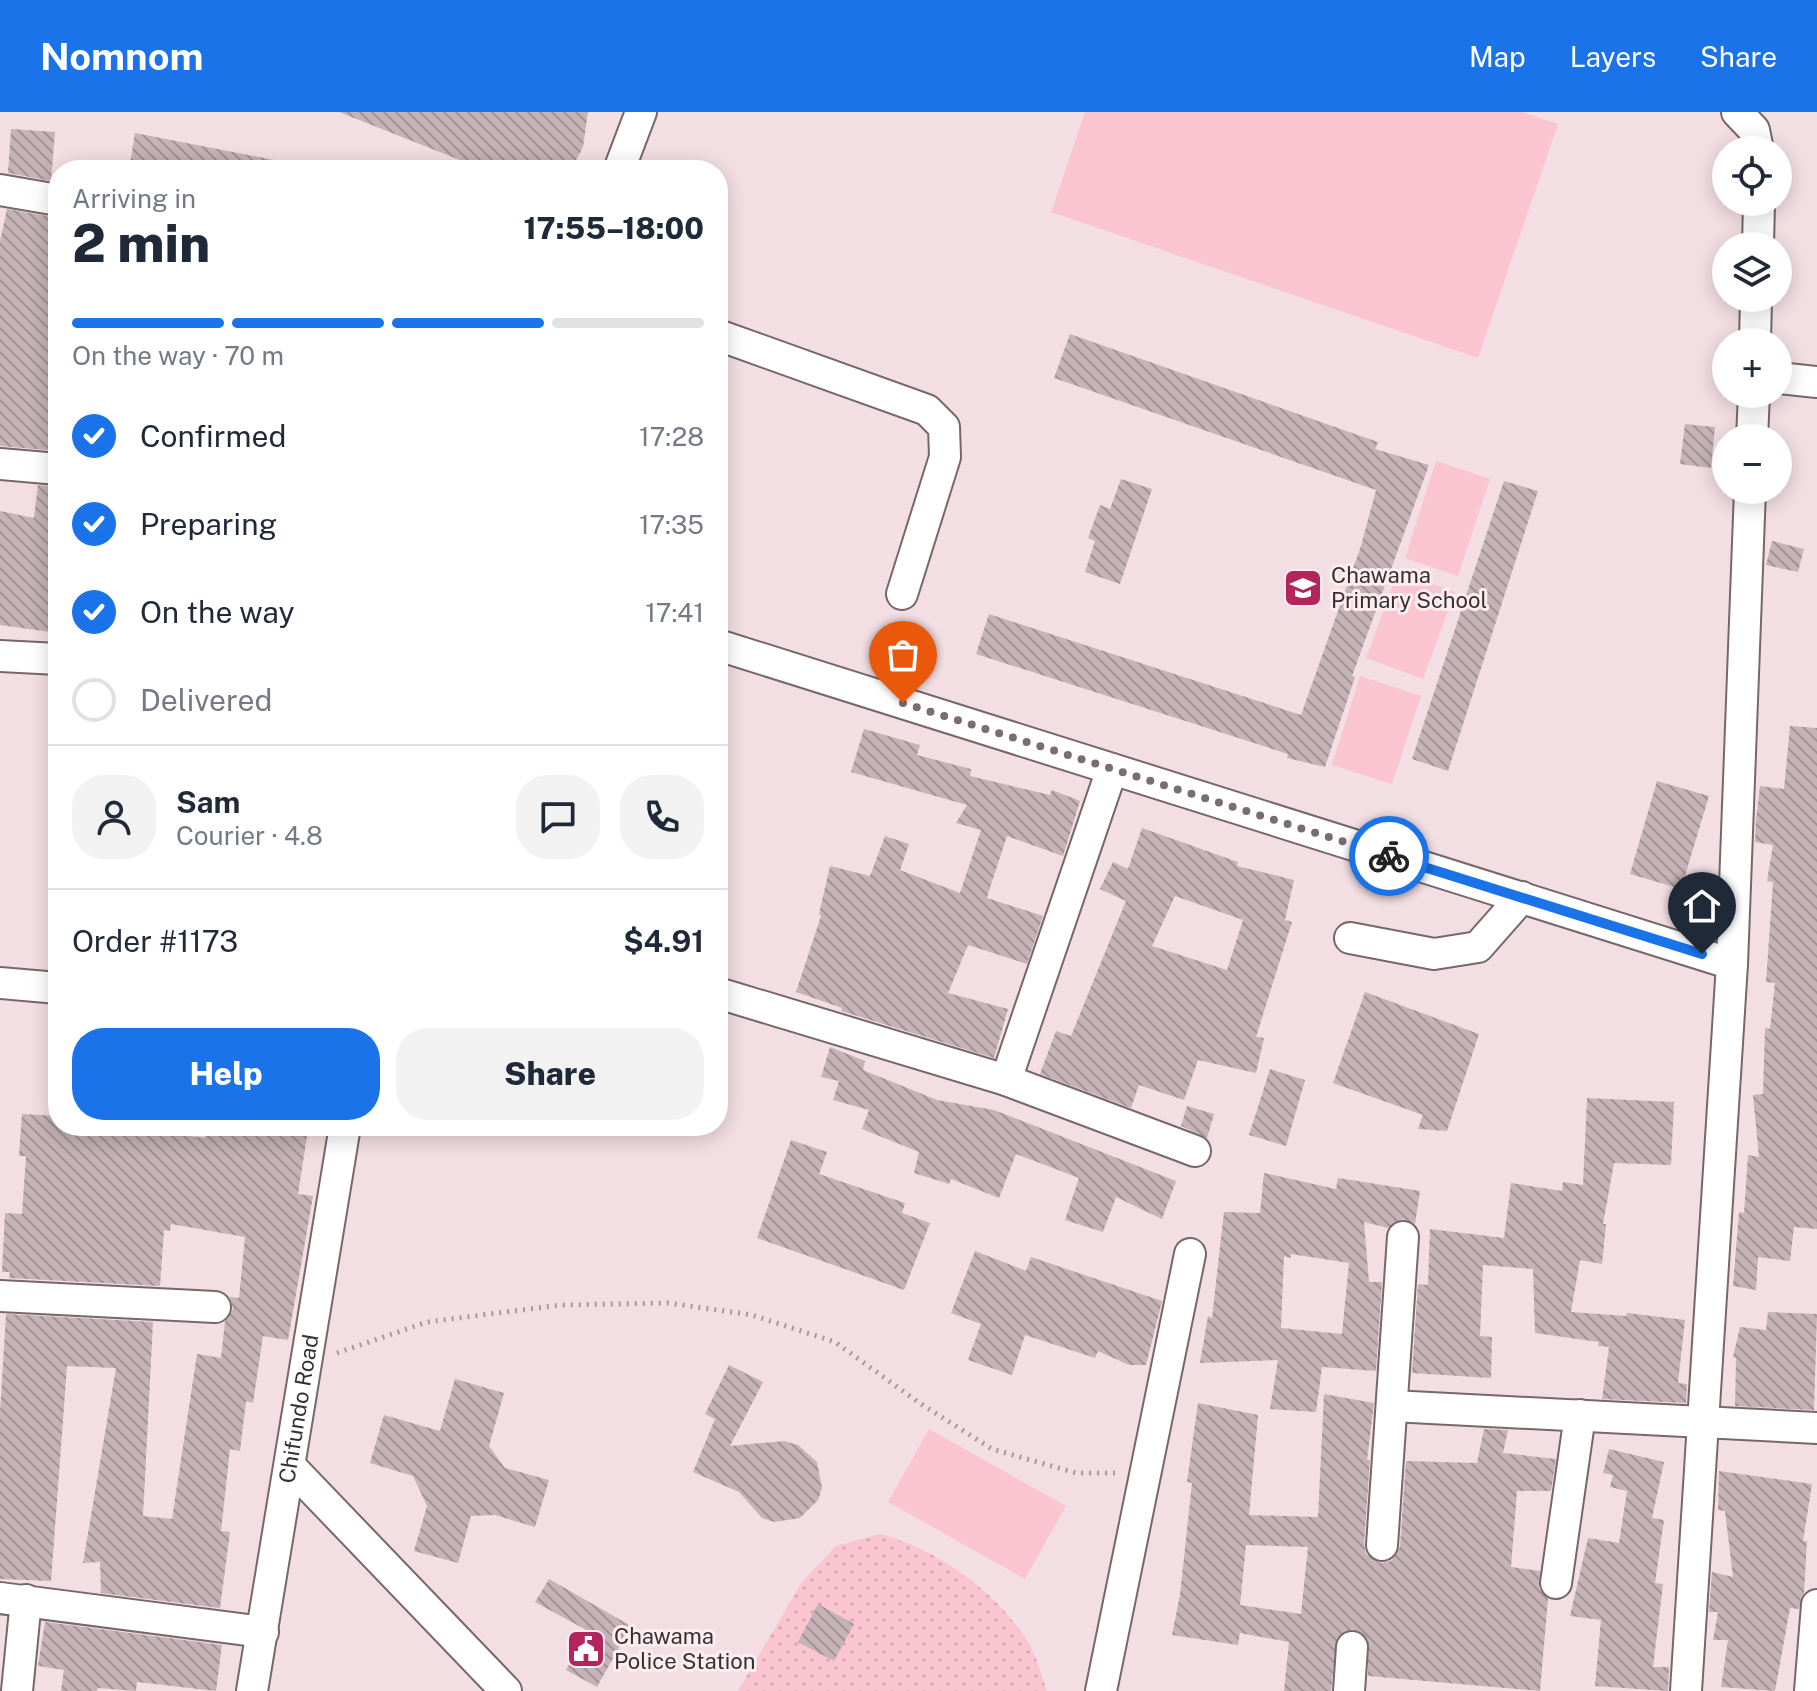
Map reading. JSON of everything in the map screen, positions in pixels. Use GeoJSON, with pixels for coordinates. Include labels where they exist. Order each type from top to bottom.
{"type":"FeatureCollection","features":[{"type":"Feature","properties":{"kind":"street"},"geometry":{"type":"LineString","coordinates":[[623,160],[641,112]]}},
{"type":"Feature","properties":{"kind":"street"},"geometry":{"type":"LineString","coordinates":[[1737,112],[1754,130],[1755,136]]}},
{"type":"Feature","properties":{"kind":"street"},"geometry":{"type":"LineString","coordinates":[[0,190],[48,198]]}},
{"type":"Feature","properties":{"kind":"street"},"geometry":{"type":"LineString","coordinates":[[728,339],[927,410],[944,427],[945,457],[902,594]]}},
{"type":"Feature","properties":{"kind":"street"},"geometry":{"type":"LineString","coordinates":[[1792,379],[1817,382]]}},
{"type":"Feature","properties":{"kind":"street"},"geometry":{"type":"LineString","coordinates":[[0,464],[48,468]]}},
{"type":"Feature","properties":{"kind":"street"},"geometry":{"type":"LineString","coordinates":[[1686,1691],[1732,964],[1749,504]]}},
{"type":"Feature","properties":{"kind":"street"},"geometry":{"type":"LineString","coordinates":[[728,655],[1112,769],[1732,964]]}},
{"type":"Feature","properties":{"kind":"street"},"geometry":{"type":"LineString","coordinates":[[0,656],[48,658]]}},
{"type":"Feature","properties":{"kind":"street"},"geometry":{"type":"LineString","coordinates":[[1006,1080],[1112,769]]}},
{"type":"Feature","properties":{"kind":"street"},"geometry":{"type":"LineString","coordinates":[[1350,938],[1434,954],[1478,947],[1522,897]]}},
{"type":"Feature","properties":{"kind":"street"},"geometry":{"type":"LineString","coordinates":[[0,983],[48,987]]}},
{"type":"Feature","properties":{"kind":"street"},"geometry":{"type":"LineString","coordinates":[[728,996],[1006,1080],[1195,1151]]}},
{"type":"Feature","properties":{"kind":"street","name":"Chifundo Road"},"geometry":{"type":"LineString","coordinates":[[252,1691],[343,1136]]}},
{"type":"Feature","properties":{"kind":"street"},"geometry":{"type":"LineString","coordinates":[[1382,1545],[1403,1237]]}},
{"type":"Feature","properties":{"kind":"street"},"geometry":{"type":"LineString","coordinates":[[1101,1691],[1190,1254]]}},
{"type":"Feature","properties":{"kind":"street"},"geometry":{"type":"LineString","coordinates":[[0,1296],[215,1307]]}},
{"type":"Feature","properties":{"kind":"street"},"geometry":{"type":"LineString","coordinates":[[1392,1406],[1817,1428]]}},
{"type":"Feature","properties":{"kind":"street"},"geometry":{"type":"LineString","coordinates":[[1556,1583],[1580,1415]]}},
{"type":"Feature","properties":{"kind":"street"},"geometry":{"type":"LineString","coordinates":[[290,1466],[506,1691]]}},
{"type":"Feature","properties":{"kind":"street"},"geometry":{"type":"LineString","coordinates":[[17,1691],[13,1599],[263,1632]]}},
{"type":"Feature","properties":{"kind":"street"},"geometry":{"type":"LineString","coordinates":[[1810,1691],[1817,1605]]}},
{"type":"Feature","properties":{"kind":"street"},"geometry":{"type":"LineString","coordinates":[[1349,1691],[1352,1647]]}},
{"type":"Feature","properties":{"kind":"path"},"geometry":{"type":"LineString","coordinates":[[306,1364],[427,1322],[561,1305],[668,1303],[752,1315],[835,1342],[918,1402],[992,1449],[1076,1473],[1144,1473]]}},
{"type":"Feature","properties":{"kind":"shaded area"},"geometry":{"type":"Polygon","coordinates":[[[1085,112],[1522,112],[1558,124],[1478,358],[1051,212],[1085,112]]]}},
{"type":"Feature","properties":{"kind":"shaded area"},"geometry":{"type":"Polygon","coordinates":[[[1436,461],[1490,479],[1458,576],[1405,558],[1436,461]]]}},
{"type":"Feature","properties":{"kind":"shaded area"},"geometry":{"type":"Polygon","coordinates":[[[1398,571],[1455,592],[1423,679],[1366,658],[1398,571]]]}},
{"type":"Feature","properties":{"kind":"shaded area"},"geometry":{"type":"Polygon","coordinates":[[[1360,676],[1421,696],[1392,784],[1332,765],[1360,676]]]}},
{"type":"Feature","properties":{"kind":"shaded area"},"geometry":{"type":"Polygon","coordinates":[[[929,1429],[1066,1506],[1025,1579],[888,1502],[929,1429]]]}},
{"type":"Feature","properties":{"kind":"shaded area"},"geometry":{"type":"Polygon","coordinates":[[[880,1534],[943,1561],[981,1588],[1014,1622],[1030,1646],[1047,1691],[738,1691],[802,1582],[836,1546],[880,1534]]]}},
{"type":"Feature","properties":{"kind":"building"},"geometry":{"type":"Polygon","coordinates":[[[339,112],[588,112],[583,147],[576,160],[460,160],[339,112]]]}},
{"type":"Feature","properties":{"kind":"building"},"geometry":{"type":"Polygon","coordinates":[[[11,129],[55,132],[53,160],[48,160],[48,180],[8,173],[11,129]]]}},
{"type":"Feature","properties":{"kind":"building"},"geometry":{"type":"Polygon","coordinates":[[[135,133],[274,160],[131,160],[135,133]]]}},
{"type":"Feature","properties":{"kind":"building"},"geometry":{"type":"Polygon","coordinates":[[[7,209],[48,216],[48,450],[0,446],[0,241],[7,209]]]}},
{"type":"Feature","properties":{"kind":"building"},"geometry":{"type":"Polygon","coordinates":[[[1070,334],[1378,442],[1375,449],[1429,465],[1352,676],[1355,677],[1325,767],[1287,758],[1288,754],[976,654],[989,614],[1301,715],[1361,546],[1376,490],[1054,378],[1070,334]]]}},
{"type":"Feature","properties":{"kind":"building"},"geometry":{"type":"Polygon","coordinates":[[[1685,424],[1712,427],[1711,468],[1680,464],[1685,424]]]}},
{"type":"Feature","properties":{"kind":"building"},"geometry":{"type":"Polygon","coordinates":[[[1121,479],[1152,489],[1120,584],[1085,572],[1095,541],[1088,538],[1100,505],[1110,509],[1121,479]]]}},
{"type":"Feature","properties":{"kind":"building"},"geometry":{"type":"Polygon","coordinates":[[[1504,481],[1538,491],[1448,771],[1412,759],[1504,481]]]}},
{"type":"Feature","properties":{"kind":"building"},"geometry":{"type":"Polygon","coordinates":[[[38,485],[48,486],[48,632],[0,625],[0,511],[34,518],[38,485]]]}},
{"type":"Feature","properties":{"kind":"building"},"geometry":{"type":"Polygon","coordinates":[[[1772,541],[1804,549],[1798,572],[1766,565],[1772,541]]]}},
{"type":"Feature","properties":{"kind":"building"},"geometry":{"type":"Polygon","coordinates":[[[1790,726],[1817,728],[1817,1229],[1794,1227],[1790,1261],[1758,1257],[1756,1290],[1733,1286],[1739,1212],[1744,1213],[1748,1155],[1759,1157],[1753,1095],[1763,1094],[1765,1028],[1770,1029],[1775,983],[1766,982],[1773,882],[1767,881],[1773,845],[1755,842],[1756,820],[1760,786],[1784,789],[1790,726]]]}},
{"type":"Feature","properties":{"kind":"building"},"geometry":{"type":"Polygon","coordinates":[[[864,729],[920,745],[917,755],[971,769],[970,776],[1050,795],[1052,790],[1080,801],[1063,856],[1007,836],[988,894],[987,898],[1043,916],[1027,964],[968,945],[948,993],[1008,1009],[994,1058],[841,1011],[842,1008],[796,992],[821,916],[830,866],[870,876],[885,836],[909,844],[900,870],[960,893],[981,830],[956,823],[967,805],[851,772],[864,729]]]}},
{"type":"Feature","properties":{"kind":"building"},"geometry":{"type":"Polygon","coordinates":[[[1657,781],[1709,796],[1681,889],[1630,874],[1657,781]]]}},
{"type":"Feature","properties":{"kind":"building"},"geometry":{"type":"Polygon","coordinates":[[[1142,828],[1238,862],[1237,866],[1294,880],[1285,920],[1292,922],[1256,1037],[1264,1038],[1256,1073],[1198,1060],[1184,1100],[1139,1085],[1131,1108],[1040,1074],[1056,1031],[1071,1036],[1126,901],[1100,889],[1113,862],[1128,869],[1142,828]],[[1175,896],[1152,946],[1227,970],[1243,920],[1175,896]]]}},
{"type":"Feature","properties":{"kind":"building"},"geometry":{"type":"Polygon","coordinates":[[[1365,992],[1479,1034],[1447,1131],[1418,1129],[1423,1115],[1333,1083],[1365,992]]]}},
{"type":"Feature","properties":{"kind":"building"},"geometry":{"type":"Polygon","coordinates":[[[830,1047],[865,1061],[863,1070],[937,1100],[994,1110],[1176,1181],[1162,1219],[1116,1197],[1103,1232],[1065,1220],[1079,1178],[1016,1154],[999,1198],[951,1179],[949,1184],[914,1173],[919,1152],[862,1129],[869,1110],[833,1100],[839,1081],[821,1077],[830,1047]]]}},
{"type":"Feature","properties":{"kind":"building"},"geometry":{"type":"Polygon","coordinates":[[[1270,1069],[1305,1080],[1286,1146],[1249,1135],[1270,1069]]]}},
{"type":"Feature","properties":{"kind":"building"},"geometry":{"type":"Polygon","coordinates":[[[1587,1098],[1674,1102],[1671,1165],[1614,1163],[1603,1224],[1606,1224],[1602,1264],[1580,1260],[1571,1312],[1626,1316],[1627,1313],[1685,1320],[1678,1383],[1687,1384],[1686,1403],[1602,1399],[1609,1347],[1598,1346],[1599,1342],[1535,1333],[1533,1269],[1483,1265],[1480,1336],[1492,1337],[1491,1378],[1412,1373],[1418,1284],[1428,1285],[1430,1229],[1504,1238],[1511,1183],[1562,1191],[1563,1182],[1583,1185],[1587,1098]]]}},
{"type":"Feature","properties":{"kind":"building"},"geometry":{"type":"Polygon","coordinates":[[[1187,1106],[1214,1114],[1207,1138],[1181,1126],[1187,1106]]]}},
{"type":"Feature","properties":{"kind":"building"},"geometry":{"type":"Polygon","coordinates":[[[22,1114],[48,1115],[48,1136],[307,1136],[298,1194],[313,1196],[288,1340],[263,1336],[253,1403],[246,1401],[240,1451],[230,1449],[221,1531],[230,1532],[220,1608],[227,1609],[101,1593],[100,1562],[83,1563],[116,1368],[67,1366],[51,1581],[0,1579],[0,1413],[6,1314],[153,1322],[143,1516],[172,1519],[197,1354],[221,1358],[225,1321],[233,1309],[230,1297],[239,1298],[245,1237],[171,1224],[170,1231],[164,1230],[160,1286],[9,1278],[10,1272],[2,1272],[5,1213],[22,1214],[26,1156],[19,1156],[22,1114]]]}},
{"type":"Feature","properties":{"kind":"building"},"geometry":{"type":"Polygon","coordinates":[[[791,1140],[827,1152],[819,1174],[905,1203],[902,1213],[930,1223],[904,1290],[757,1238],[791,1140]]]}},
{"type":"Feature","properties":{"kind":"building"},"geometry":{"type":"Polygon","coordinates":[[[1264,1173],[1336,1189],[1338,1178],[1420,1191],[1415,1224],[1403,1219],[1388,1228],[1364,1222],[1369,1282],[1382,1282],[1376,1371],[1322,1367],[1316,1412],[1270,1409],[1278,1360],[1200,1363],[1208,1316],[1212,1318],[1224,1212],[1260,1213],[1264,1173]],[[1291,1254],[1291,1258],[1284,1256],[1281,1328],[1342,1334],[1349,1263],[1291,1254]]]}},
{"type":"Feature","properties":{"kind":"building"},"geometry":{"type":"Polygon","coordinates":[[[975,1251],[1026,1271],[1031,1257],[1162,1301],[1146,1365],[1129,1365],[1098,1351],[1095,1358],[1025,1335],[1012,1375],[968,1360],[981,1324],[951,1313],[975,1251]]]}},
{"type":"Feature","properties":{"kind":"building"},"geometry":{"type":"Polygon","coordinates":[[[1768,1312],[1817,1314],[1814,1410],[1735,1406],[1736,1358],[1733,1357],[1740,1327],[1766,1330],[1768,1312]]]}},
{"type":"Feature","properties":{"kind":"building"},"geometry":{"type":"Polygon","coordinates":[[[729,1365],[763,1382],[730,1446],[784,1441],[798,1445],[817,1462],[822,1488],[818,1500],[800,1518],[774,1522],[762,1518],[739,1492],[693,1472],[715,1419],[705,1414],[729,1365]]]}},
{"type":"Feature","properties":{"kind":"building"},"geometry":{"type":"Polygon","coordinates":[[[455,1379],[504,1393],[489,1446],[505,1468],[549,1480],[535,1527],[495,1515],[471,1516],[458,1563],[414,1551],[427,1506],[413,1476],[370,1463],[384,1415],[440,1431],[455,1379]]]}},
{"type":"Feature","properties":{"kind":"building"},"geometry":{"type":"Polygon","coordinates":[[[1324,1394],[1374,1403],[1367,1460],[1370,1460],[1364,1544],[1366,1554],[1380,1563],[1391,1561],[1400,1547],[1406,1461],[1477,1463],[1484,1429],[1508,1430],[1503,1453],[1556,1459],[1551,1491],[1517,1491],[1511,1567],[1540,1571],[1539,1589],[1548,1599],[1540,1691],[1368,1676],[1368,1640],[1352,1629],[1337,1638],[1331,1691],[1284,1691],[1289,1642],[1240,1633],[1238,1645],[1172,1635],[1180,1595],[1192,1483],[1187,1482],[1198,1403],[1258,1415],[1249,1515],[1318,1517],[1324,1394]],[[1246,1545],[1240,1605],[1301,1614],[1308,1547],[1246,1545]]]}},
{"type":"Feature","properties":{"kind":"building"},"geometry":{"type":"Polygon","coordinates":[[[1609,1449],[1664,1462],[1652,1518],[1664,1520],[1655,1583],[1663,1584],[1653,1667],[1669,1667],[1668,1691],[1595,1686],[1601,1620],[1570,1616],[1588,1538],[1619,1543],[1627,1491],[1610,1487],[1613,1475],[1603,1473],[1609,1449]]]}},
{"type":"Feature","properties":{"kind":"building"},"geometry":{"type":"Polygon","coordinates":[[[1719,1471],[1812,1484],[1803,1541],[1807,1541],[1804,1593],[1799,1609],[1790,1608],[1775,1691],[1721,1687],[1728,1640],[1713,1640],[1718,1612],[1709,1612],[1712,1572],[1733,1577],[1725,1511],[1718,1510],[1719,1471]]]}},
{"type":"Feature","properties":{"kind":"building"},"geometry":{"type":"Polygon","coordinates":[[[549,1579],[631,1626],[597,1687],[566,1670],[588,1631],[535,1602],[549,1579]]]}},
{"type":"Feature","properties":{"kind":"building"},"geometry":{"type":"Polygon","coordinates":[[[818,1604],[854,1624],[834,1661],[798,1642],[818,1604]]]}},
{"type":"Feature","properties":{"kind":"building"},"geometry":{"type":"Polygon","coordinates":[[[45,1622],[222,1645],[216,1691],[137,1682],[136,1691],[98,1688],[97,1691],[61,1691],[64,1670],[38,1666],[45,1622]]]}},
{"type":"Feature","properties":{"kind":"way so far"},"geometry":{"type":"LineString","coordinates":[[903,703],[1389,856]]}},
{"type":"Feature","properties":{"kind":"place","name":"Chawama Primary School"},"geometry":{"type":"Point","coordinates":[1303,588]}},
{"type":"Feature","properties":{"kind":"place","name":"Chawama Police Station"},"geometry":{"type":"Point","coordinates":[586,1649]}},
{"type":"Feature","properties":{"kind":"route"},"geometry":{"type":"LineString","coordinates":[[1389,856],[1702,954]]}}]}
